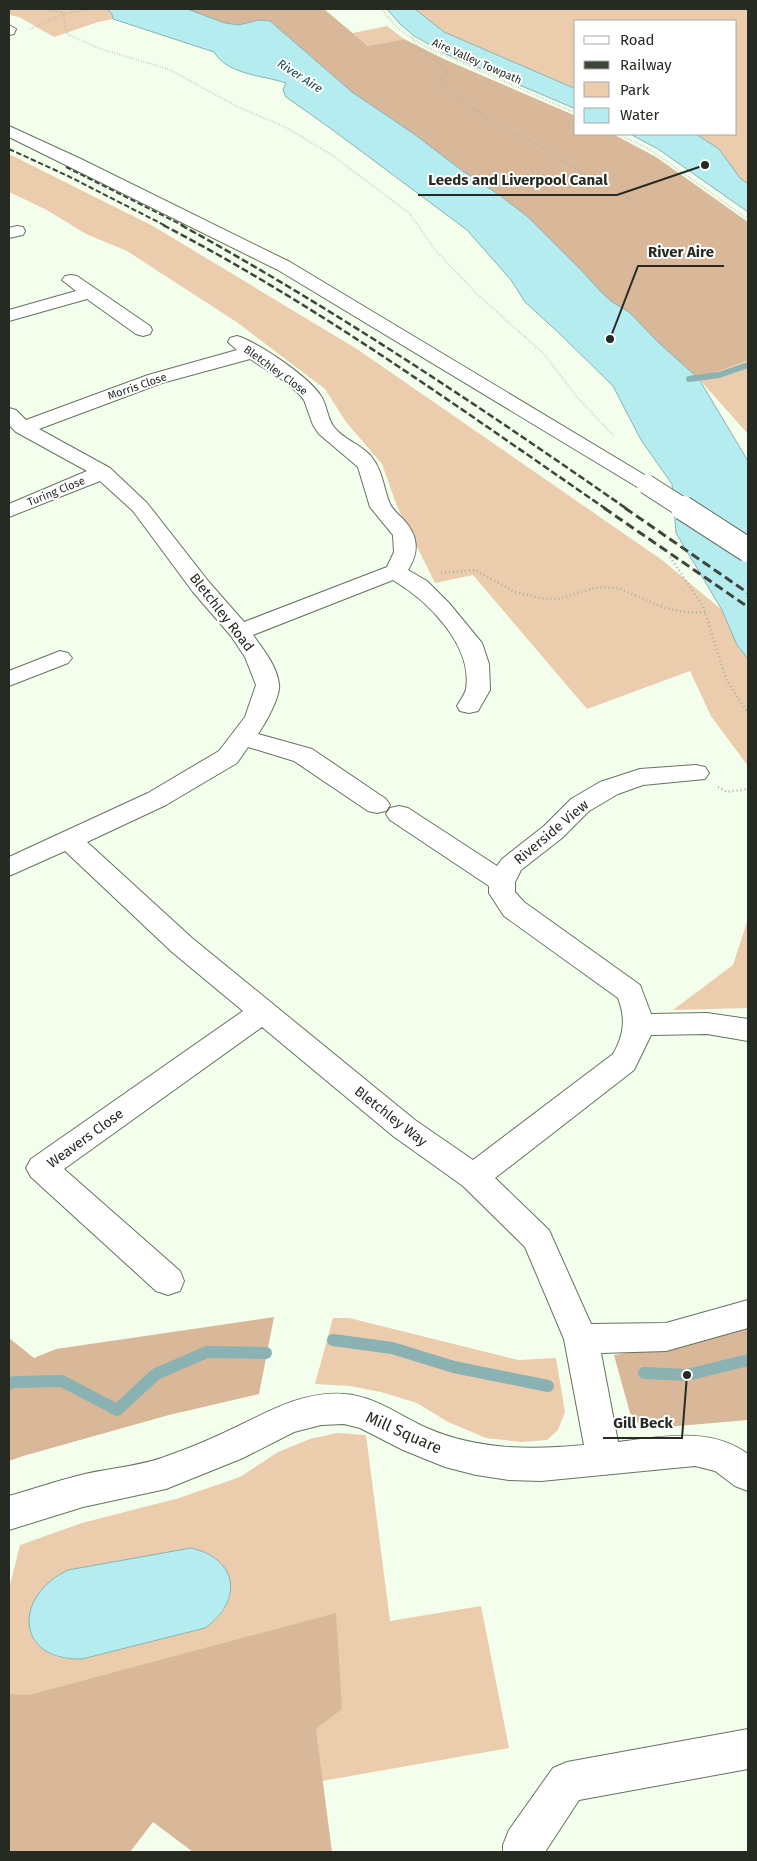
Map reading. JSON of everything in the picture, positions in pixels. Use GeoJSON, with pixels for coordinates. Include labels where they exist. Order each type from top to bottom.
{"type":"FeatureCollection","features":[{"type":"Feature","properties":{"kind":"street"},"geometry":{"type":"LineString","coordinates":[[9,131],[284,266],[646,484],[748,550]]}},
{"type":"Feature","properties":{"kind":"street"},"geometry":{"type":"LineString","coordinates":[[71,280],[142,330]]}},
{"type":"Feature","properties":{"kind":"street"},"geometry":{"type":"LineString","coordinates":[[9,316],[90,293]]}},
{"type":"Feature","properties":{"kind":"street","name":"Morris Close"},"geometry":{"type":"LineString","coordinates":[[16,421],[155,379],[245,347]]}},
{"type":"Feature","properties":{"kind":"street","name":"Bletchley Close"},"geometry":{"type":"LineString","coordinates":[[245,347],[305,389],[316,401],[320,419],[327,431],[364,460],[370,470],[381,508],[402,532],[406,547],[403,562],[395,572]]}},
{"type":"Feature","properties":{"kind":"street","name":"Bletchley Road"},"geometry":{"type":"LineString","coordinates":[[9,867],[70,841],[157,799],[228,757],[244,738],[257,718],[268,685],[257,657],[240,632],[201,587],[140,507],[103,472],[16,421]]}},
{"type":"Feature","properties":{"kind":"street","name":"Turing Close"},"geometry":{"type":"LineString","coordinates":[[9,511],[103,472]]}},
{"type":"Feature","properties":{"kind":"street"},"geometry":{"type":"LineString","coordinates":[[240,632],[395,572],[424,592],[441,608],[470,643],[478,664],[478,690],[469,706]]}},
{"type":"Feature","properties":{"kind":"street"},"geometry":{"type":"LineString","coordinates":[[10,676],[60,658]]}},
{"type":"Feature","properties":{"kind":"street"},"geometry":{"type":"LineString","coordinates":[[244,738],[303,755],[502,882],[502,893],[514,909],[630,992],[638,1011],[638,1025],[634,1044],[624,1062],[474,1177]]}},
{"type":"Feature","properties":{"kind":"street","name":"Riverside View"},"geometry":{"type":"LineString","coordinates":[[502,882],[511,865],[553,832],[580,805],[609,788],[640,777],[696,773]]}},
{"type":"Feature","properties":{"kind":"street","name":"Bletchley Way"},"geometry":{"type":"LineString","coordinates":[[70,841],[182,945],[404,1128],[474,1177],[538,1239],[581,1338],[604,1459]]}},
{"type":"Feature","properties":{"kind":"street","name":"Weavers Close"},"geometry":{"type":"LineString","coordinates":[[168,1281],[42,1168],[263,1011]]}},
{"type":"Feature","properties":{"kind":"street"},"geometry":{"type":"LineString","coordinates":[[638,1025],[704,1023],[748,1030]]}},
{"type":"Feature","properties":{"kind":"street"},"geometry":{"type":"LineString","coordinates":[[581,1338],[666,1336],[748,1314]]}},
{"type":"Feature","properties":{"kind":"street","name":"Mill Square"},"geometry":{"type":"LineString","coordinates":[[9,1513],[83,1491],[166,1473],[230,1447],[287,1419],[321,1410],[344,1409],[367,1414],[415,1439],[445,1451],[476,1459],[509,1464],[541,1465],[695,1450],[740,1461]]}},
{"type":"Feature","properties":{"kind":"street"},"geometry":{"type":"LineString","coordinates":[[524,1852],[524,1845],[567,1782],[748,1749]]}},
{"type":"Feature","properties":{"kind":"path"},"geometry":{"type":"LineString","coordinates":[[44,9],[63,14]]}},
{"type":"Feature","properties":{"kind":"path"},"geometry":{"type":"LineString","coordinates":[[60,9],[63,14],[67,34],[101,49],[168,69],[238,107],[285,127],[332,155],[378,189],[410,213],[436,251],[478,295],[544,354],[578,397]]}},
{"type":"Feature","properties":{"kind":"path"},"geometry":{"type":"LineString","coordinates":[[9,30],[33,28],[63,14],[92,9]]}},
{"type":"Feature","properties":{"kind":"path","name":"Aire Valley Towpath"},"geometry":{"type":"LineString","coordinates":[[381,9],[399,28],[438,53],[574,112]]}},
{"type":"Feature","properties":{"kind":"path"},"geometry":{"type":"LineString","coordinates":[[413,38],[413,43],[422,51],[445,66],[448,72],[442,83],[448,91],[514,135],[530,140],[562,161],[632,200]]}},
{"type":"Feature","properties":{"kind":"path"},"geometry":{"type":"LineString","coordinates":[[620,135],[649,150],[748,219]]}},
{"type":"Feature","properties":{"kind":"path"},"geometry":{"type":"LineString","coordinates":[[670,557],[703,606],[726,679],[748,713]]}},
{"type":"Feature","properties":{"kind":"path"},"geometry":{"type":"LineString","coordinates":[[395,572],[434,574],[475,570],[515,592],[544,599],[560,599],[598,587],[618,588],[665,608],[684,612],[705,613]]}},
{"type":"Feature","properties":{"kind":"path"},"geometry":{"type":"LineString","coordinates":[[727,792],[748,788]]}},
{"type":"Feature","properties":{"kind":"green space"},"geometry":{"type":"Polygon","coordinates":[[[9,9],[107,9],[112,14],[113,19],[98,22],[54,37],[19,17],[9,15],[9,9]]]}},
{"type":"Feature","properties":{"kind":"green space"},"geometry":{"type":"Polygon","coordinates":[[[415,9],[748,9],[748,184],[740,178],[719,149],[698,135],[737,135],[737,20],[574,20],[574,88],[444,32],[415,9]]]}},
{"type":"Feature","properties":{"kind":"green space"},"geometry":{"type":"Polygon","coordinates":[[[387,26],[404,39],[368,46],[353,33],[387,26]]]}},
{"type":"Feature","properties":{"kind":"green space"},"geometry":{"type":"Polygon","coordinates":[[[9,154],[153,226],[357,349],[662,560],[722,610],[737,645],[748,659],[748,766],[711,716],[690,671],[587,709],[473,575],[435,583],[397,506],[382,464],[346,422],[325,389],[238,323],[127,251],[86,234],[45,209],[9,192],[9,154]]]}},
{"type":"Feature","properties":{"kind":"green space"},"geometry":{"type":"Polygon","coordinates":[[[748,360],[748,434],[699,379],[748,360]]]}},
{"type":"Feature","properties":{"kind":"green space"},"geometry":{"type":"Polygon","coordinates":[[[748,919],[748,1008],[673,1010],[733,965],[748,919]]]}},
{"type":"Feature","properties":{"kind":"green space"},"geometry":{"type":"Polygon","coordinates":[[[333,1318],[349,1318],[518,1360],[556,1358],[565,1412],[558,1430],[547,1440],[521,1442],[486,1438],[448,1422],[417,1403],[381,1392],[350,1386],[315,1384],[333,1318]]]}},
{"type":"Feature","properties":{"kind":"green space"},"geometry":{"type":"Polygon","coordinates":[[[337,1433],[366,1435],[390,1621],[481,1606],[509,1748],[322,1781],[316,1729],[9,1694],[9,1589],[20,1545],[82,1523],[179,1498],[240,1477],[278,1452],[310,1439],[337,1433]],[[231,1594],[31,1633],[41,1646],[52,1655],[82,1659],[205,1628],[221,1613],[231,1594]]]}},
{"type":"Feature","properties":{"kind":"shaded area"},"geometry":{"type":"Polygon","coordinates":[[[187,9],[324,9],[368,46],[404,39],[446,60],[574,115],[574,135],[615,135],[656,157],[748,222],[748,360],[699,379],[659,343],[629,312],[612,302],[601,292],[528,217],[414,134],[352,92],[270,21],[233,25],[198,15],[187,9]]]}},
{"type":"Feature","properties":{"kind":"shaded area"},"geometry":{"type":"Polygon","coordinates":[[[274,1317],[259,1394],[169,1415],[9,1461],[9,1338],[34,1358],[56,1349],[274,1317]]]}},
{"type":"Feature","properties":{"kind":"shaded area"},"geometry":{"type":"Polygon","coordinates":[[[748,1327],[748,1420],[654,1428],[639,1424],[630,1413],[614,1355],[668,1347],[748,1327]]]}},
{"type":"Feature","properties":{"kind":"shaded area"},"geometry":{"type":"Polygon","coordinates":[[[336,1613],[342,1709],[316,1729],[332,1852],[193,1852],[153,1822],[130,1852],[9,1852],[9,1694],[29,1695],[336,1613]]]}},
{"type":"Feature","properties":{"kind":"water","name":"River Aire"},"geometry":{"type":"Polygon","coordinates":[[[107,9],[187,9],[225,23],[239,25],[259,20],[270,21],[352,92],[414,134],[528,217],[601,292],[612,302],[629,312],[659,343],[699,379],[748,461],[748,659],[737,645],[722,610],[676,533],[672,484],[641,440],[613,386],[525,302],[511,280],[467,230],[286,97],[283,90],[286,83],[237,70],[220,60],[214,52],[113,19],[112,14],[107,9]]]}},
{"type":"Feature","properties":{"kind":"water"},"geometry":{"type":"Polygon","coordinates":[[[387,9],[415,9],[444,32],[574,88],[574,108],[446,54],[414,36],[387,9]]]}},
{"type":"Feature","properties":{"kind":"water"},"geometry":{"type":"Polygon","coordinates":[[[632,135],[698,135],[719,149],[740,178],[748,184],[748,212],[658,149],[632,135]]]}},
{"type":"Feature","properties":{"kind":"water"},"geometry":{"type":"Polygon","coordinates":[[[191,1548],[207,1553],[219,1561],[227,1571],[230,1582],[230,1594],[226,1606],[205,1628],[82,1659],[60,1657],[44,1650],[34,1639],[29,1625],[31,1610],[38,1595],[50,1581],[68,1570],[191,1548]]]}},
{"type":"Feature","properties":{"kind":"waterway"},"geometry":{"type":"LineString","coordinates":[[689,379],[719,375],[748,365]]}},
{"type":"Feature","properties":{"kind":"waterway"},"geometry":{"type":"LineString","coordinates":[[333,1340],[392,1348],[454,1367],[548,1386]]}},
{"type":"Feature","properties":{"kind":"waterway"},"geometry":{"type":"LineString","coordinates":[[9,1384],[14,1382],[62,1381],[117,1410],[156,1374],[207,1352],[266,1353]]}},
{"type":"Feature","properties":{"kind":"waterway"},"geometry":{"type":"LineString","coordinates":[[644,1373],[687,1375],[748,1360]]}},
{"type":"Feature","properties":{"kind":"railway"},"geometry":{"type":"LineString","coordinates":[[9,149],[68,176],[166,226]]}},
{"type":"Feature","properties":{"kind":"railway"},"geometry":{"type":"LineString","coordinates":[[66,167],[184,226]]}},
{"type":"Feature","properties":{"kind":"railway"},"geometry":{"type":"LineString","coordinates":[[163,225],[221,256],[334,324],[444,397],[606,509]]}},
{"type":"Feature","properties":{"kind":"railway"},"geometry":{"type":"LineString","coordinates":[[181,225],[296,291],[408,361],[627,509]]}},
{"type":"Feature","properties":{"kind":"railway"},"geometry":{"type":"LineString","coordinates":[[604,508],[748,607]]}},
{"type":"Feature","properties":{"kind":"railway"},"geometry":{"type":"LineString","coordinates":[[625,508],[748,593]]}},
{"type":"Feature","properties":{"kind":"place","name":"Leeds and Liverpool Canal"},"geometry":{"type":"Point","coordinates":[705,165]}},
{"type":"Feature","properties":{"kind":"place","name":"River Aire"},"geometry":{"type":"Point","coordinates":[610,339]}},
{"type":"Feature","properties":{"kind":"place","name":"Gill Beck"},"geometry":{"type":"Point","coordinates":[687,1375]}}]}
